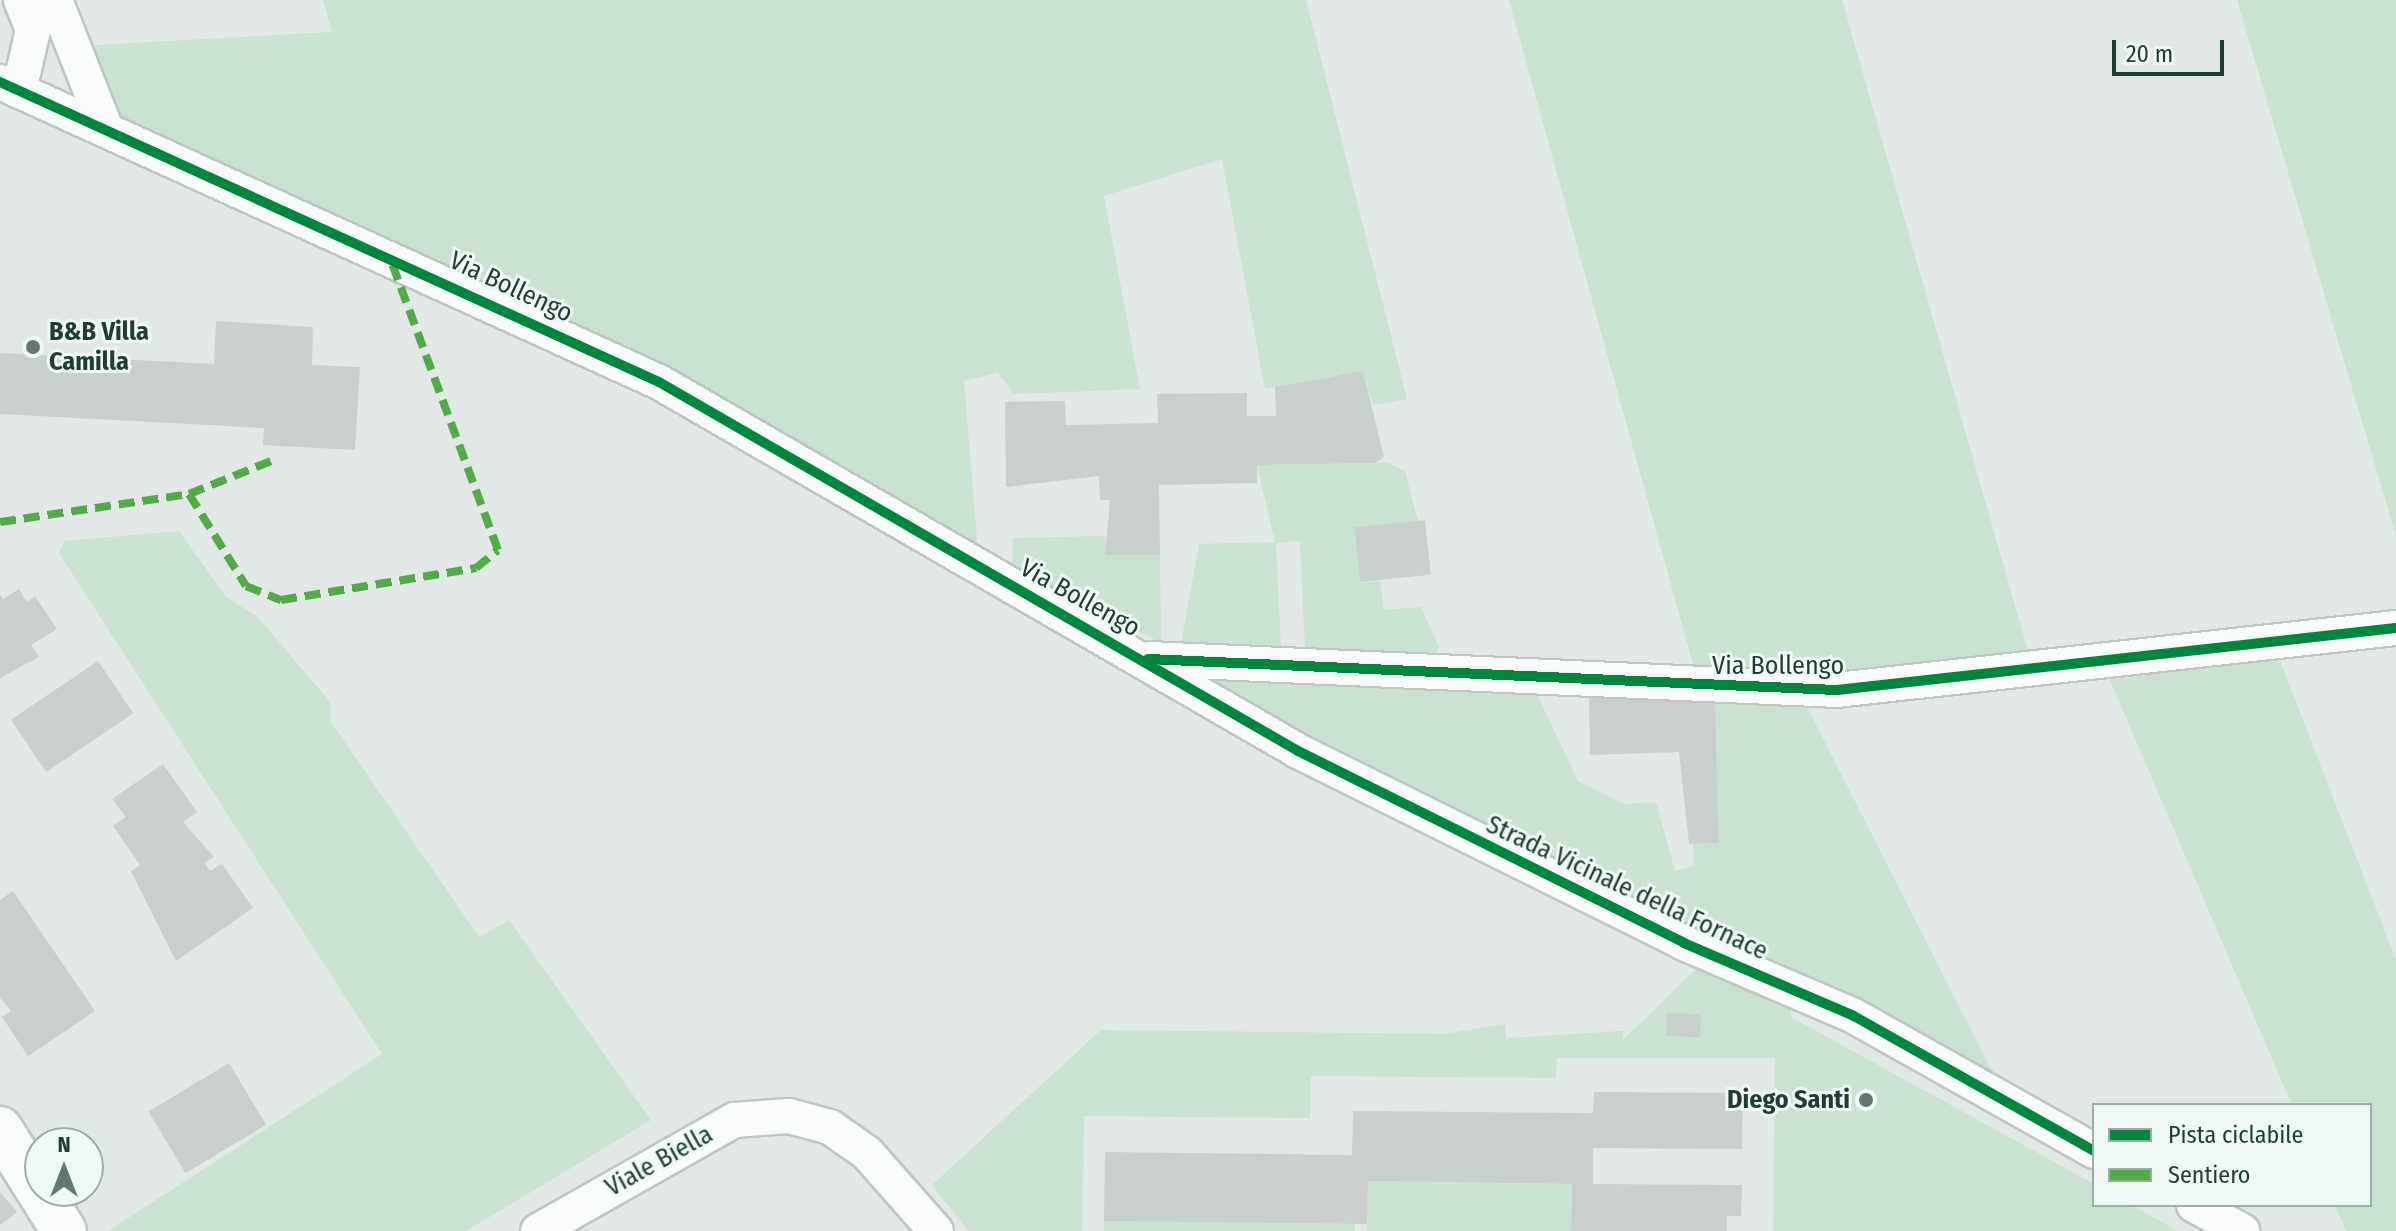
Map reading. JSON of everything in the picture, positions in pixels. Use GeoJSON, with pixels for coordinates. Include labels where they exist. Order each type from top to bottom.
{"type":"FeatureCollection","features":[{"type":"Feature","properties":{"kind":"main road"},"geometry":{"type":"LineString","coordinates":[[0,1129],[64,1231]]}},
{"type":"Feature","properties":{"kind":"street"},"geometry":{"type":"LineString","coordinates":[[10,86],[33,30],[21,0]]}},
{"type":"Feature","properties":{"kind":"street"},"geometry":{"type":"LineString","coordinates":[[55,0],[105,127]]}},
{"type":"Feature","properties":{"kind":"street","name":"Via Bollengo"},"geometry":{"type":"LineString","coordinates":[[10,86],[659,382],[1144,658],[1837,690],[2396,628]]}},
{"type":"Feature","properties":{"kind":"street","name":"Strada Vicinale della Fornace"},"geometry":{"type":"LineString","coordinates":[[1144,658],[1311,758],[1656,930],[1852,1015],[2092,1150]]}},
{"type":"Feature","properties":{"kind":"street","name":"Viale Biella"},"geometry":{"type":"LineString","coordinates":[[538,1231],[723,1126],[789,1116],[830,1127],[867,1153],[936,1231]]}},
{"type":"Feature","properties":{"kind":"street"},"geometry":{"type":"LineString","coordinates":[[2198,1207],[2242,1231]]}},
{"type":"Feature","properties":{"kind":"green space"},"geometry":{"type":"Polygon","coordinates":[[[323,0],[1306,0],[1407,399],[1373,405],[1363,371],[1265,389],[1222,159],[1104,196],[1140,389],[1014,394],[998,373],[964,381],[978,552],[822,456],[569,326],[110,120],[78,46],[332,32],[323,0]]]}},
{"type":"Feature","properties":{"kind":"green space"},"geometry":{"type":"Polygon","coordinates":[[[1509,0],[1842,0],[2031,662],[1870,678],[1696,675],[1509,0]]]}},
{"type":"Feature","properties":{"kind":"green space"},"geometry":{"type":"Polygon","coordinates":[[[2237,0],[2396,0],[2396,536],[2237,0]]]}},
{"type":"Feature","properties":{"kind":"green space"},"geometry":{"type":"Polygon","coordinates":[[[1388,463],[1405,471],[1418,521],[1399,523],[1361,583],[1380,581],[1384,610],[1421,607],[1439,647],[1434,658],[1305,648],[1300,541],[1276,543],[1281,647],[1181,643],[1199,544],[1275,542],[1257,465],[1388,463]]]}},
{"type":"Feature","properties":{"kind":"green space"},"geometry":{"type":"Polygon","coordinates":[[[179,531],[226,597],[258,617],[330,702],[331,722],[479,937],[509,920],[651,1120],[466,1231],[108,1231],[382,1054],[59,553],[64,541],[179,531]]]}},
{"type":"Feature","properties":{"kind":"green space"},"geometry":{"type":"Polygon","coordinates":[[[1105,536],[1106,555],[1160,555],[1161,643],[1012,566],[1013,538],[1105,536]]]}},
{"type":"Feature","properties":{"kind":"green space"},"geometry":{"type":"Polygon","coordinates":[[[2279,658],[2396,960],[2396,1231],[2346,1231],[2336,1207],[2372,1207],[2372,1103],[2291,1103],[2110,680],[2279,658]]]}},
{"type":"Feature","properties":{"kind":"green space"},"geometry":{"type":"Polygon","coordinates":[[[1200,672],[1536,692],[1578,781],[1624,804],[1656,802],[1675,871],[1694,866],[1693,844],[1719,843],[1715,697],[1804,701],[1998,1083],[1196,682],[1200,672]]]}},
{"type":"Feature","properties":{"kind":"green space"},"geometry":{"type":"Polygon","coordinates":[[[1702,963],[1790,999],[1791,1017],[2092,1183],[2092,1207],[2135,1207],[2178,1231],[1773,1231],[1775,1058],[1557,1058],[1556,1078],[1311,1076],[1310,1118],[1084,1116],[1082,1231],[968,1231],[932,1185],[1101,1030],[1444,1034],[1505,1024],[1506,1038],[1623,1031],[1623,1040],[1702,963]]]}},
{"type":"Feature","properties":{"kind":"green space"},"geometry":{"type":"Polygon","coordinates":[[[1368,1181],[1572,1185],[1571,1231],[1367,1231],[1368,1181]]]}},
{"type":"Feature","properties":{"kind":"green space"},"geometry":{"type":"Polygon","coordinates":[[[1104,1221],[1355,1224],[1355,1231],[1104,1231],[1104,1221]]]}},
{"type":"Feature","properties":{"kind":"building"},"geometry":{"type":"Polygon","coordinates":[[[216,321],[313,327],[312,365],[360,367],[355,450],[263,445],[264,428],[0,414],[0,353],[214,364],[216,321]]]}},
{"type":"Feature","properties":{"kind":"building"},"geometry":{"type":"Polygon","coordinates":[[[1363,371],[1384,457],[1375,463],[1257,465],[1257,483],[1159,485],[1160,555],[1105,555],[1110,500],[1100,500],[1099,476],[1006,487],[1005,402],[1065,401],[1066,425],[1158,423],[1157,394],[1247,393],[1247,416],[1276,416],[1275,387],[1363,371]]]}},
{"type":"Feature","properties":{"kind":"building"},"geometry":{"type":"Polygon","coordinates":[[[1425,520],[1431,575],[1360,582],[1354,527],[1425,520]]]}},
{"type":"Feature","properties":{"kind":"building"},"geometry":{"type":"Polygon","coordinates":[[[19,589],[27,602],[35,596],[57,629],[31,645],[39,657],[0,678],[0,594],[3,599],[19,589]]]}},
{"type":"Feature","properties":{"kind":"building"},"geometry":{"type":"Polygon","coordinates":[[[98,661],[133,713],[46,772],[11,720],[98,661]]]}},
{"type":"Feature","properties":{"kind":"building"},"geometry":{"type":"Polygon","coordinates":[[[1589,695],[1715,697],[1719,843],[1689,844],[1679,752],[1590,755],[1589,695]]]}},
{"type":"Feature","properties":{"kind":"building"},"geometry":{"type":"Polygon","coordinates":[[[163,764],[197,812],[183,822],[214,857],[205,863],[210,871],[222,864],[253,908],[176,961],[131,871],[140,865],[113,826],[126,817],[112,799],[163,764]]]}},
{"type":"Feature","properties":{"kind":"building"},"geometry":{"type":"Polygon","coordinates":[[[13,891],[95,1011],[28,1056],[2,1017],[11,1011],[0,998],[0,900],[13,891]]]}},
{"type":"Feature","properties":{"kind":"building"},"geometry":{"type":"Polygon","coordinates":[[[1667,1013],[1701,1014],[1700,1037],[1666,1036],[1667,1013]]]}},
{"type":"Feature","properties":{"kind":"building"},"geometry":{"type":"Polygon","coordinates":[[[229,1063],[266,1125],[186,1173],[148,1111],[229,1063]]]}},
{"type":"Feature","properties":{"kind":"building"},"geometry":{"type":"Polygon","coordinates":[[[1594,1092],[1743,1093],[1742,1149],[1593,1148],[1593,1184],[1742,1185],[1741,1216],[1727,1216],[1727,1231],[1571,1231],[1572,1184],[1368,1181],[1367,1224],[1104,1221],[1105,1152],[1352,1155],[1353,1111],[1593,1113],[1594,1092]]]}},
{"type":"Feature","properties":{"kind":"building"},"geometry":{"type":"Polygon","coordinates":[[[0,1192],[17,1212],[0,1225],[0,1192]]]}},
{"type":"Feature","properties":{"kind":"marked path"},"geometry":{"type":"LineString","coordinates":[[189,494],[246,586],[281,600],[476,568],[498,550],[391,260]]}},
{"type":"Feature","properties":{"kind":"marked path"},"geometry":{"type":"LineString","coordinates":[[0,522],[189,494],[276,459]]}},
{"type":"Feature","properties":{"kind":"cycle path"},"geometry":{"type":"LineString","coordinates":[[0,82],[659,382],[1298,751],[1684,943],[1852,1015],[2092,1150]]}},
{"type":"Feature","properties":{"kind":"cycle path"},"geometry":{"type":"LineString","coordinates":[[1148,659],[1837,690],[2396,628]]}},
{"type":"Feature","properties":{"kind":"place","name":"B&B Villa Camilla"},"geometry":{"type":"Point","coordinates":[33,347]}},
{"type":"Feature","properties":{"kind":"place","name":"Diego Santi"},"geometry":{"type":"Point","coordinates":[1866,1100]}}]}
